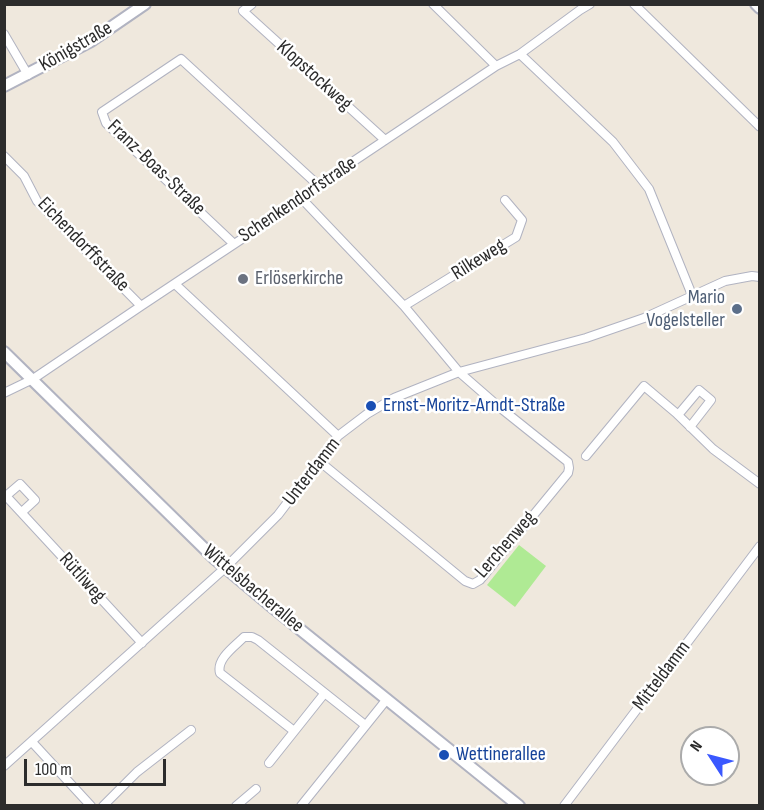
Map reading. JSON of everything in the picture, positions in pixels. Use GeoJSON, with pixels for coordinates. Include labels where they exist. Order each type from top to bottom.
{"type":"FeatureCollection","features":[{"type":"Feature","properties":{"kind":"street","name":"Königstraße"},"geometry":{"type":"LineString","coordinates":[[4,86],[91,41],[145,4]]}},
{"type":"Feature","properties":{"kind":"street","name":"Klopstockweg"},"geometry":{"type":"LineString","coordinates":[[252,4],[243,11],[386,141]]}},
{"type":"Feature","properties":{"kind":"street"},"geometry":{"type":"LineString","coordinates":[[433,4],[496,66]]}},
{"type":"Feature","properties":{"kind":"street","name":"Schenkendorfstraße"},"geometry":{"type":"LineString","coordinates":[[4,393],[33,380],[302,199],[318,185],[496,66],[520,54],[577,7],[590,4]]}},
{"type":"Feature","properties":{"kind":"street"},"geometry":{"type":"LineString","coordinates":[[634,4],[759,127]]}},
{"type":"Feature","properties":{"kind":"street"},"geometry":{"type":"LineString","coordinates":[[756,4],[759,8]]}},
{"type":"Feature","properties":{"kind":"street"},"geometry":{"type":"LineString","coordinates":[[4,34],[28,75]]}},
{"type":"Feature","properties":{"kind":"street"},"geometry":{"type":"LineString","coordinates":[[520,54],[613,142],[649,189],[692,295]]}},
{"type":"Feature","properties":{"kind":"street","name":"Franz-Boas-Straße"},"geometry":{"type":"LineString","coordinates":[[234,244],[106,123],[102,112],[181,59],[318,185]]}},
{"type":"Feature","properties":{"kind":"street","name":"Eichendorffstraße"},"geometry":{"type":"LineString","coordinates":[[4,156],[24,176],[38,201],[141,306]]}},
{"type":"Feature","properties":{"kind":"street"},"geometry":{"type":"LineString","coordinates":[[302,199],[404,306],[459,372]]}},
{"type":"Feature","properties":{"kind":"street","name":"Rilkeweg"},"geometry":{"type":"LineString","coordinates":[[404,306],[516,237],[522,220],[505,200]]}},
{"type":"Feature","properties":{"kind":"street","name":"Unterdamm"},"geometry":{"type":"LineString","coordinates":[[4,766],[225,568],[278,515],[338,436],[367,414],[394,398],[459,372],[586,338],[644,318],[725,281],[752,276],[759,277]]}},
{"type":"Feature","properties":{"kind":"street"},"geometry":{"type":"LineString","coordinates":[[175,284],[338,436]]}},
{"type":"Feature","properties":{"kind":"street","name":"Wittelsbacherallee"},"geometry":{"type":"LineString","coordinates":[[4,352],[225,568],[519,806]]}},
{"type":"Feature","properties":{"kind":"street","name":"Lerchenweg"},"geometry":{"type":"LineString","coordinates":[[319,461],[465,581],[473,584],[480,580],[569,468],[568,462],[459,372]]}},
{"type":"Feature","properties":{"kind":"street"},"geometry":{"type":"LineString","coordinates":[[586,456],[644,386],[713,448],[759,484]]}},
{"type":"Feature","properties":{"kind":"street"},"geometry":{"type":"LineString","coordinates":[[678,415],[699,390],[711,400],[690,427]]}},
{"type":"Feature","properties":{"kind":"street","name":"Rütliweg"},"geometry":{"type":"LineString","coordinates":[[22,512],[142,642]]}},
{"type":"Feature","properties":{"kind":"street","name":"Mitteldamm"},"geometry":{"type":"LineString","coordinates":[[564,806],[759,546]]}},
{"type":"Feature","properties":{"kind":"street"},"geometry":{"type":"LineString","coordinates":[[294,731],[220,673],[221,660],[244,637],[258,640],[365,725]]}},
{"type":"Feature","properties":{"kind":"street"},"geometry":{"type":"LineString","coordinates":[[269,763],[324,694]]}},
{"type":"Feature","properties":{"kind":"street"},"geometry":{"type":"LineString","coordinates":[[301,806],[387,699]]}},
{"type":"Feature","properties":{"kind":"street"},"geometry":{"type":"LineString","coordinates":[[103,806],[137,772],[191,730]]}},
{"type":"Feature","properties":{"kind":"street"},"geometry":{"type":"LineString","coordinates":[[32,742],[91,806]]}},
{"type":"Feature","properties":{"kind":"street"},"geometry":{"type":"LineString","coordinates":[[236,806],[255,789]]}},
{"type":"Feature","properties":{"kind":"green space"},"geometry":{"type":"Polygon","coordinates":[[[519,545],[546,566],[515,607],[487,585],[519,545]]]}},
{"type":"Feature","properties":{"kind":"place","name":"Erlöserkirche"},"geometry":{"type":"Point","coordinates":[243,279]}},
{"type":"Feature","properties":{"kind":"place","name":"Mario Vogelsteller"},"geometry":{"type":"Point","coordinates":[737,309]}},
{"type":"Feature","properties":{"kind":"place","name":"Ernst-Moritz-Arndt-Straße"},"geometry":{"type":"Point","coordinates":[371,406]}},
{"type":"Feature","properties":{"kind":"place","name":"Wettinerallee"},"geometry":{"type":"Point","coordinates":[444,755]}}]}
